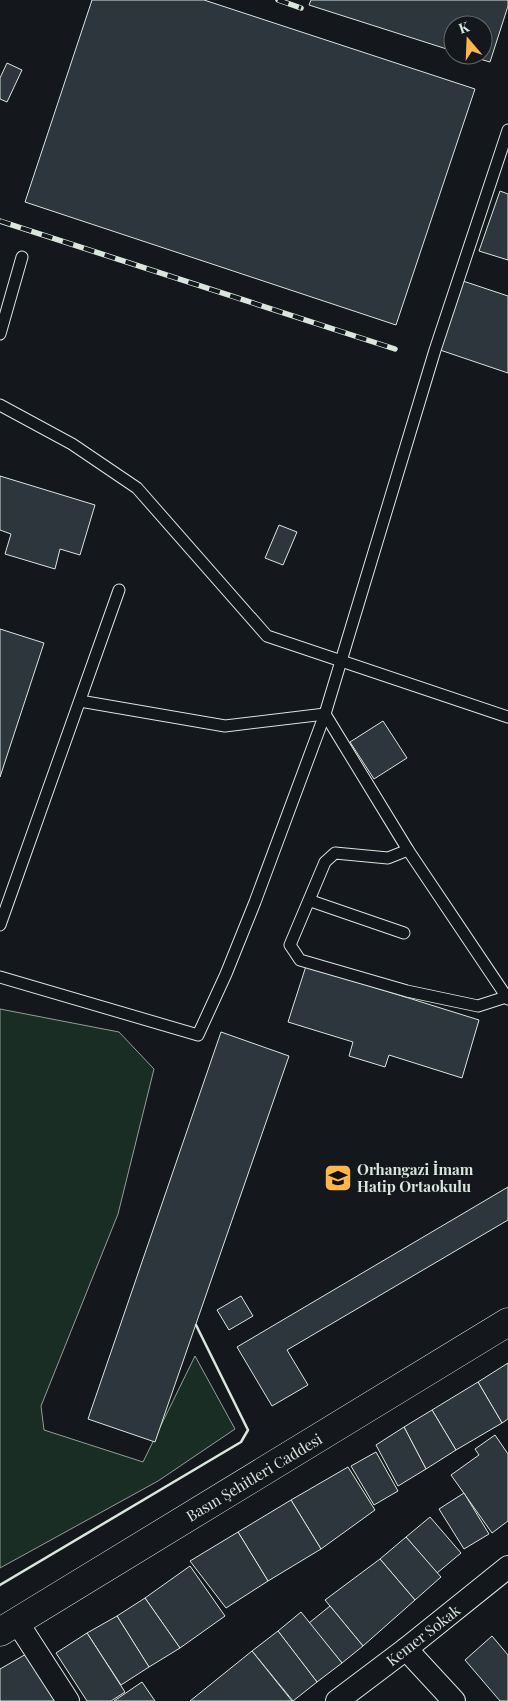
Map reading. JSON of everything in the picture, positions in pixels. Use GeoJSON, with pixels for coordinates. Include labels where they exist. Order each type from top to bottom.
{"type":"FeatureCollection","features":[{"type":"Feature","properties":{"kind":"main road","name":"Basın Şehitleri Caddesi"},"geometry":{"type":"LineString","coordinates":[[9,1627],[508,1322]]}},
{"type":"Feature","properties":{"kind":"street","name":"Kemer Sokak"},"geometry":{"type":"LineString","coordinates":[[337,1701],[406,1649],[508,1567]]}},
{"type":"Feature","properties":{"kind":"street"},"geometry":{"type":"LineString","coordinates":[[9,1627],[68,1701]]}},
{"type":"Feature","properties":{"kind":"street"},"geometry":{"type":"LineString","coordinates":[[406,1649],[454,1701]]}},
{"type":"Feature","properties":{"kind":"lane"},"geometry":{"type":"LineString","coordinates":[[0,977],[198,1035],[226,974],[251,911],[325,714],[435,350],[508,130]]}},
{"type":"Feature","properties":{"kind":"lane"},"geometry":{"type":"LineString","coordinates":[[0,334],[22,257]]}},
{"type":"Feature","properties":{"kind":"lane"},"geometry":{"type":"LineString","coordinates":[[0,405],[72,444],[137,488],[267,636],[508,717]]}},
{"type":"Feature","properties":{"kind":"lane"},"geometry":{"type":"LineString","coordinates":[[0,925],[119,590]]}},
{"type":"Feature","properties":{"kind":"lane"},"geometry":{"type":"LineString","coordinates":[[80,701],[224,726],[325,714]]}},
{"type":"Feature","properties":{"kind":"lane"},"geometry":{"type":"LineString","coordinates":[[325,714],[408,850],[507,998],[478,1006],[407,991],[300,960],[290,945],[298,922],[311,901],[325,862],[335,853],[388,858],[408,850]]}},
{"type":"Feature","properties":{"kind":"lane"},"geometry":{"type":"LineString","coordinates":[[311,901],[404,933]]}},
{"type":"Feature","properties":{"kind":"green space"},"geometry":{"type":"Polygon","coordinates":[[[0,1009],[119,1032],[154,1069],[118,1214],[41,1406],[44,1430],[143,1462],[195,1356],[235,1429],[158,1481],[0,1568],[0,1009]]]}},
{"type":"Feature","properties":{"kind":"building"},"geometry":{"type":"Polygon","coordinates":[[[92,0],[204,0],[475,89],[396,325],[25,202],[92,0]]]}},
{"type":"Feature","properties":{"kind":"building"},"geometry":{"type":"Polygon","coordinates":[[[311,0],[508,0],[508,6],[493,53],[493,15],[443,15],[443,48],[309,5],[311,0]]]}},
{"type":"Feature","properties":{"kind":"building"},"geometry":{"type":"Polygon","coordinates":[[[7,63],[22,70],[7,102],[0,99],[0,78],[7,63]]]}},
{"type":"Feature","properties":{"kind":"building"},"geometry":{"type":"Polygon","coordinates":[[[500,191],[508,194],[508,260],[479,251],[500,191]]]}},
{"type":"Feature","properties":{"kind":"building"},"geometry":{"type":"Polygon","coordinates":[[[463,281],[508,296],[508,373],[440,350],[463,281]]]}},
{"type":"Feature","properties":{"kind":"building"},"geometry":{"type":"Polygon","coordinates":[[[0,476],[95,505],[80,555],[60,549],[55,569],[5,554],[11,534],[0,530],[0,476]]]}},
{"type":"Feature","properties":{"kind":"building"},"geometry":{"type":"Polygon","coordinates":[[[279,525],[297,532],[283,565],[265,558],[279,525]]]}},
{"type":"Feature","properties":{"kind":"building"},"geometry":{"type":"Polygon","coordinates":[[[0,629],[44,643],[0,777],[0,629]]]}},
{"type":"Feature","properties":{"kind":"building"},"geometry":{"type":"Polygon","coordinates":[[[383,721],[407,758],[374,779],[350,742],[383,721]]]}},
{"type":"Feature","properties":{"kind":"building"},"geometry":{"type":"Polygon","coordinates":[[[306,966],[479,1020],[462,1078],[389,1055],[385,1067],[349,1056],[353,1042],[288,1022],[306,966]]]}},
{"type":"Feature","properties":{"kind":"building"},"geometry":{"type":"Polygon","coordinates":[[[221,1032],[289,1056],[155,1442],[88,1419],[221,1032]]]}},
{"type":"Feature","properties":{"kind":"building"},"geometry":{"type":"Polygon","coordinates":[[[508,1187],[508,1220],[287,1350],[308,1385],[272,1406],[237,1347],[508,1187]]]}},
{"type":"Feature","properties":{"kind":"building"},"geometry":{"type":"Polygon","coordinates":[[[241,1296],[253,1316],[229,1330],[217,1310],[241,1296]]]}},
{"type":"Feature","properties":{"kind":"building"},"geometry":{"type":"Polygon","coordinates":[[[508,1363],[508,1419],[502,1423],[478,1382],[508,1363]]]}},
{"type":"Feature","properties":{"kind":"building"},"geometry":{"type":"Polygon","coordinates":[[[478,1382],[502,1423],[456,1450],[432,1410],[478,1382]]]}},
{"type":"Feature","properties":{"kind":"building"},"geometry":{"type":"Polygon","coordinates":[[[432,1410],[456,1450],[426,1469],[404,1427],[432,1410]]]}},
{"type":"Feature","properties":{"kind":"building"},"geometry":{"type":"Polygon","coordinates":[[[404,1427],[426,1469],[398,1486],[376,1445],[404,1427]]]}},
{"type":"Feature","properties":{"kind":"building"},"geometry":{"type":"Polygon","coordinates":[[[495,1435],[508,1454],[508,1521],[492,1533],[451,1475],[479,1455],[475,1449],[495,1435]]]}},
{"type":"Feature","properties":{"kind":"building"},"geometry":{"type":"Polygon","coordinates":[[[376,1452],[398,1491],[374,1505],[351,1466],[376,1452]]]}},
{"type":"Feature","properties":{"kind":"building"},"geometry":{"type":"Polygon","coordinates":[[[348,1467],[375,1510],[321,1549],[291,1500],[348,1467]]]}},
{"type":"Feature","properties":{"kind":"building"},"geometry":{"type":"Polygon","coordinates":[[[464,1493],[489,1534],[464,1549],[439,1509],[464,1493]]]}},
{"type":"Feature","properties":{"kind":"building"},"geometry":{"type":"Polygon","coordinates":[[[291,1500],[321,1549],[268,1581],[238,1532],[291,1500]]]}},
{"type":"Feature","properties":{"kind":"building"},"geometry":{"type":"Polygon","coordinates":[[[430,1517],[461,1553],[437,1573],[406,1537],[430,1517]]]}},
{"type":"Feature","properties":{"kind":"building"},"geometry":{"type":"Polygon","coordinates":[[[238,1532],[268,1581],[226,1608],[190,1561],[238,1532]]]}},
{"type":"Feature","properties":{"kind":"building"},"geometry":{"type":"Polygon","coordinates":[[[406,1537],[441,1577],[415,1600],[380,1559],[406,1537]]]}},
{"type":"Feature","properties":{"kind":"building"},"geometry":{"type":"Polygon","coordinates":[[[380,1559],[415,1600],[363,1646],[325,1600],[380,1559]]]}},
{"type":"Feature","properties":{"kind":"building"},"geometry":{"type":"Polygon","coordinates":[[[190,1566],[225,1616],[180,1648],[145,1598],[190,1566]]]}},
{"type":"Feature","properties":{"kind":"building"},"geometry":{"type":"Polygon","coordinates":[[[145,1598],[180,1648],[149,1667],[117,1616],[145,1598]]]}},
{"type":"Feature","properties":{"kind":"building"},"geometry":{"type":"Polygon","coordinates":[[[330,1606],[363,1646],[342,1663],[309,1623],[330,1606]]]}},
{"type":"Feature","properties":{"kind":"building"},"geometry":{"type":"Polygon","coordinates":[[[301,1612],[342,1663],[317,1682],[278,1631],[301,1612]]]}},
{"type":"Feature","properties":{"kind":"building"},"geometry":{"type":"Polygon","coordinates":[[[117,1616],[149,1667],[121,1685],[87,1633],[117,1616]]]}},
{"type":"Feature","properties":{"kind":"building"},"geometry":{"type":"Polygon","coordinates":[[[278,1631],[317,1682],[293,1701],[252,1651],[278,1631]]]}},
{"type":"Feature","properties":{"kind":"building"},"geometry":{"type":"Polygon","coordinates":[[[87,1633],[125,1692],[111,1701],[87,1701],[56,1653],[87,1633]]]}},
{"type":"Feature","properties":{"kind":"building"},"geometry":{"type":"Polygon","coordinates":[[[492,1636],[508,1655],[508,1701],[500,1701],[465,1660],[492,1636]]]}},
{"type":"Feature","properties":{"kind":"building"},"geometry":{"type":"Polygon","coordinates":[[[35,1649],[64,1701],[0,1701],[0,1669],[35,1649]]]}},
{"type":"Feature","properties":{"kind":"building"},"geometry":{"type":"Polygon","coordinates":[[[252,1651],[292,1701],[190,1701],[252,1651]]]}},
{"type":"Feature","properties":{"kind":"building"},"geometry":{"type":"Polygon","coordinates":[[[142,1682],[155,1701],[114,1701],[142,1682]]]}},
{"type":"Feature","properties":{"kind":"railway"},"geometry":{"type":"LineString","coordinates":[[278,0],[301,8]]}},
{"type":"Feature","properties":{"kind":"railway"},"geometry":{"type":"LineString","coordinates":[[0,221],[395,349]]}},
{"type":"Feature","properties":{"kind":"wall"},"geometry":{"type":"LineString","coordinates":[[0,1585],[241,1442],[248,1430],[196,1325]]}},
{"type":"Feature","properties":{"kind":"place","name":"Orhangazi İmam Hatip Ortaokulu"},"geometry":{"type":"Point","coordinates":[338,1178]}}]}
